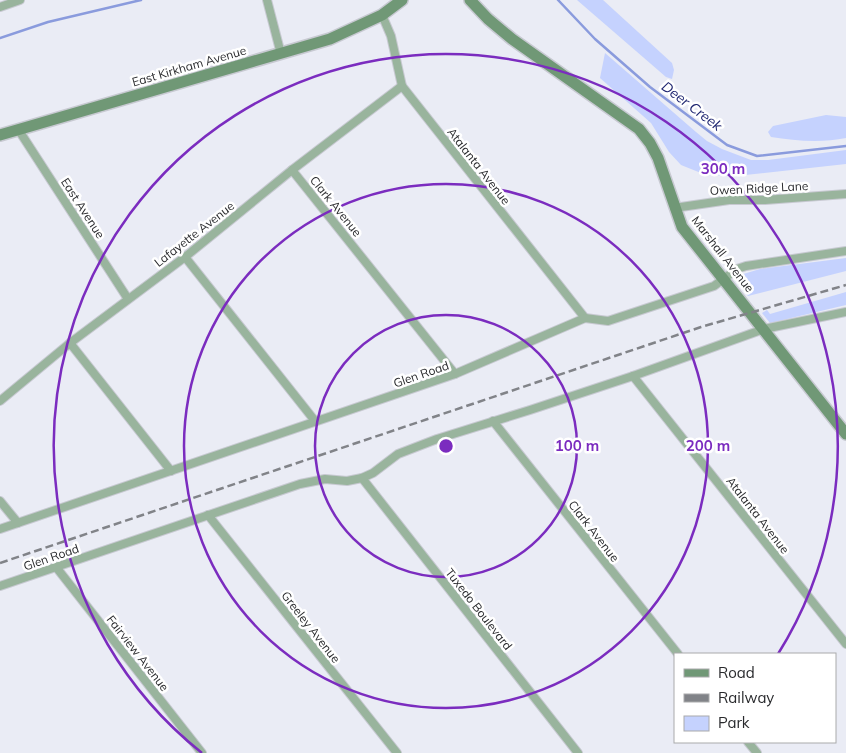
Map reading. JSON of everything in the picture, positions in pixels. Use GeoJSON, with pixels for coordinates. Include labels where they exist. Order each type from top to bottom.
{"type":"FeatureCollection","features":[{"type":"Feature","properties":{"kind":"street"},"geometry":{"type":"LineString","coordinates":[[0,7],[20,0]]}},
{"type":"Feature","properties":{"kind":"street"},"geometry":{"type":"LineString","coordinates":[[267,0],[281,54]]}},
{"type":"Feature","properties":{"kind":"street","name":"East Kirkham Avenue"},"geometry":{"type":"LineString","coordinates":[[0,134],[330,39],[382,15],[402,0]]}},
{"type":"Feature","properties":{"kind":"street","name":"Marshall Avenue"},"geometry":{"type":"LineString","coordinates":[[472,1],[498,28],[639,129],[650,143],[658,158],[682,227],[846,434]]}},
{"type":"Feature","properties":{"kind":"street","name":"Atalanta Avenue"},"geometry":{"type":"LineString","coordinates":[[382,15],[391,36],[402,86],[585,318]]}},
{"type":"Feature","properties":{"kind":"street","name":"Lafayette Avenue"},"geometry":{"type":"LineString","coordinates":[[0,401],[70,343],[185,257],[292,170],[402,86]]}},
{"type":"Feature","properties":{"kind":"street","name":"East Avenue"},"geometry":{"type":"LineString","coordinates":[[18,130],[128,300]]}},
{"type":"Feature","properties":{"kind":"street","name":"Clark Avenue"},"geometry":{"type":"LineString","coordinates":[[292,170],[455,374]]}},
{"type":"Feature","properties":{"kind":"street","name":"Owen Ridge Lane"},"geometry":{"type":"LineString","coordinates":[[674,208],[729,200],[765,200],[846,194]]}},
{"type":"Feature","properties":{"kind":"street","name":"Glen Road"},"geometry":{"type":"LineString","coordinates":[[0,529],[455,374],[585,318],[608,321],[714,286],[737,269],[746,266],[846,251]]}},
{"type":"Feature","properties":{"kind":"street"},"geometry":{"type":"LineString","coordinates":[[185,257],[315,421]]}},
{"type":"Feature","properties":{"kind":"street","name":"Glen Road"},"geometry":{"type":"LineString","coordinates":[[0,586],[300,484],[325,479],[347,482],[362,478],[407,449],[633,376],[764,329],[846,312]]}},
{"type":"Feature","properties":{"kind":"street"},"geometry":{"type":"LineString","coordinates":[[70,343],[171,471]]}},
{"type":"Feature","properties":{"kind":"street","name":"Atalanta Avenue"},"geometry":{"type":"LineString","coordinates":[[633,376],[846,644]]}},
{"type":"Feature","properties":{"kind":"street","name":"Clark Avenue"},"geometry":{"type":"LineString","coordinates":[[493,421],[677,653]]}},
{"type":"Feature","properties":{"kind":"street","name":"Tuxedo Boulevard"},"geometry":{"type":"LineString","coordinates":[[362,478],[578,753]]}},
{"type":"Feature","properties":{"kind":"street"},"geometry":{"type":"LineString","coordinates":[[0,500],[18,523]]}},
{"type":"Feature","properties":{"kind":"street","name":"Greeley Avenue"},"geometry":{"type":"LineString","coordinates":[[208,515],[397,753]]}},
{"type":"Feature","properties":{"kind":"street","name":"Fairview Avenue"},"geometry":{"type":"LineString","coordinates":[[56,567],[202,753]]}},
{"type":"Feature","properties":{"kind":"street"},"geometry":{"type":"LineString","coordinates":[[749,743],[757,753]]}},
{"type":"Feature","properties":{"kind":"green space"},"geometry":{"type":"Polygon","coordinates":[[[577,0],[603,0],[672,63],[674,70],[672,79],[666,77],[577,0]]]}},
{"type":"Feature","properties":{"kind":"green space"},"geometry":{"type":"Polygon","coordinates":[[[605,53],[696,132],[707,141],[722,149],[751,160],[768,160],[846,150],[846,164],[736,176],[706,175],[681,165],[669,152],[651,123],[600,78],[605,53]]]}},
{"type":"Feature","properties":{"kind":"green space"},"geometry":{"type":"Polygon","coordinates":[[[826,115],[846,117],[846,138],[828,141],[799,140],[771,137],[768,132],[773,126],[826,115]]]}},
{"type":"Feature","properties":{"kind":"green space"},"geometry":{"type":"Polygon","coordinates":[[[846,258],[846,271],[748,296],[736,281],[740,275],[760,269],[846,258]]]}},
{"type":"Feature","properties":{"kind":"green space"},"geometry":{"type":"Polygon","coordinates":[[[846,292],[846,305],[770,323],[762,313],[767,310],[770,314],[846,292]]]}},
{"type":"Feature","properties":{"kind":"waterway"},"geometry":{"type":"LineString","coordinates":[[0,38],[48,22],[141,0]]}},
{"type":"Feature","properties":{"kind":"waterway","name":"Deer Creek"},"geometry":{"type":"LineString","coordinates":[[558,0],[595,39],[650,87],[727,145],[757,156],[846,146]]}},
{"type":"Feature","properties":{"kind":"railway"},"geometry":{"type":"LineString","coordinates":[[0,563],[701,327],[846,285]]}}]}
